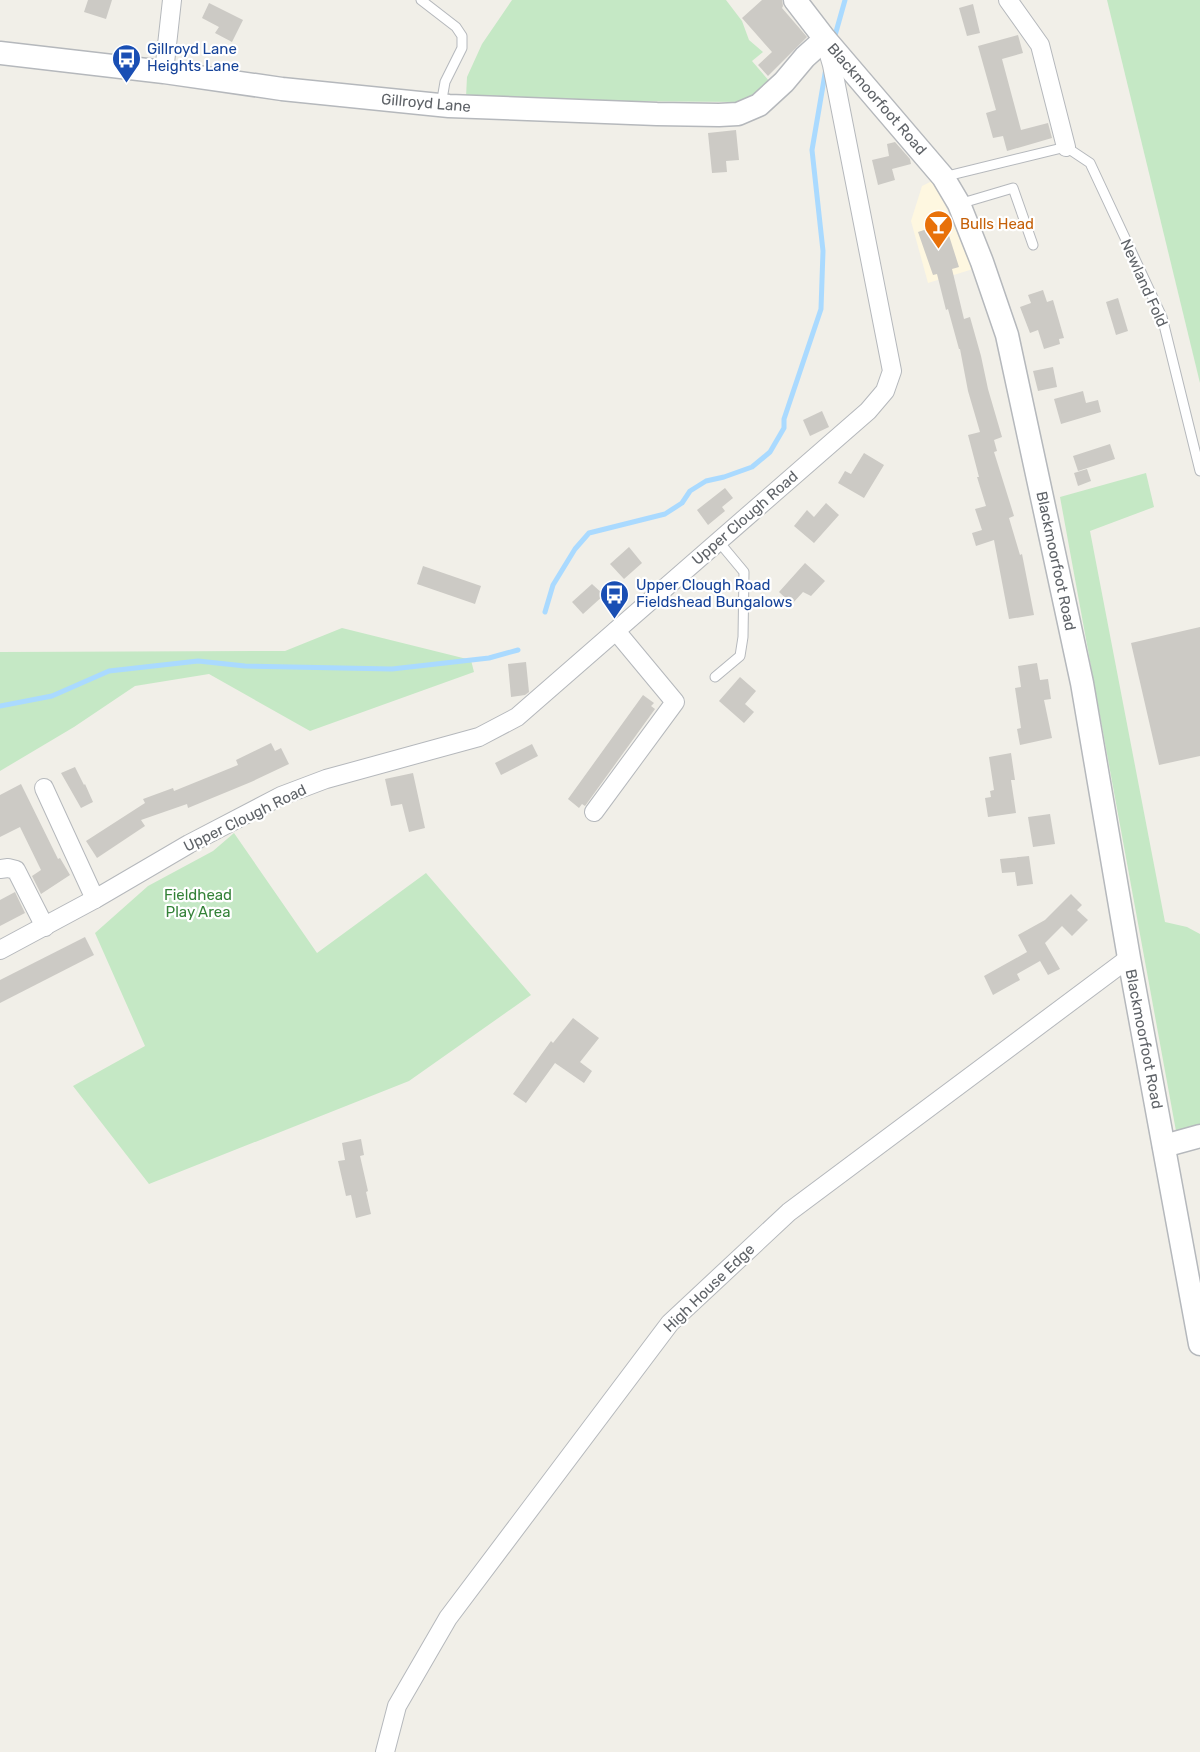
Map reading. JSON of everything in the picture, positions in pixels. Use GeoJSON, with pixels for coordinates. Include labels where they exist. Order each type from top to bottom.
{"type":"FeatureCollection","features":[{"type":"Feature","properties":{"kind":"street"},"geometry":{"type":"LineString","coordinates":[[164,72],[172,0]]}},
{"type":"Feature","properties":{"kind":"street","name":"Blackmoorfoot Road"},"geometry":{"type":"LineString","coordinates":[[795,0],[832,53],[943,177],[958,204],[982,262],[1007,335],[1082,683],[1128,958],[1200,1344]]}},
{"type":"Feature","properties":{"kind":"street"},"geometry":{"type":"LineString","coordinates":[[1008,0],[1040,45],[1066,147]]}},
{"type":"Feature","properties":{"kind":"street","name":"Gillroyd Lane"},"geometry":{"type":"LineString","coordinates":[[0,53],[164,72],[282,89],[441,105],[657,114],[738,114],[759,105],[784,82],[804,57],[832,53]]}},
{"type":"Feature","properties":{"kind":"street","name":"Upper Clough Road"},"geometry":{"type":"LineString","coordinates":[[0,950],[95,899],[189,844],[281,796],[326,779],[479,737],[517,717],[868,411],[885,391],[892,371],[832,53]]}},
{"type":"Feature","properties":{"kind":"street"},"geometry":{"type":"LineString","coordinates":[[594,812],[675,702],[616,631]]}},
{"type":"Feature","properties":{"kind":"street"},"geometry":{"type":"LineString","coordinates":[[44,788],[95,899]]}},
{"type":"Feature","properties":{"kind":"street"},"geometry":{"type":"LineString","coordinates":[[0,869],[16,870],[45,927]]}},
{"type":"Feature","properties":{"kind":"street","name":"High House Edge"},"geometry":{"type":"LineString","coordinates":[[385,1752],[397,1706],[448,1618],[670,1323],[789,1212],[1128,958]]}},
{"type":"Feature","properties":{"kind":"street"},"geometry":{"type":"LineString","coordinates":[[1164,1146],[1200,1136]]}},
{"type":"Feature","properties":{"kind":"lane"},"geometry":{"type":"LineString","coordinates":[[421,0],[456,27],[462,36],[462,48],[446,82],[441,105]]}},
{"type":"Feature","properties":{"kind":"lane"},"geometry":{"type":"LineString","coordinates":[[943,177],[1066,147]]}},
{"type":"Feature","properties":{"kind":"lane","name":"Newland Fold"},"geometry":{"type":"LineString","coordinates":[[1066,147],[1090,163],[1162,317],[1200,471]]}},
{"type":"Feature","properties":{"kind":"lane"},"geometry":{"type":"LineString","coordinates":[[958,204],[1013,189],[1033,245]]}},
{"type":"Feature","properties":{"kind":"lane"},"geometry":{"type":"LineString","coordinates":[[715,677],[740,657],[743,637],[744,572],[718,542]]}},
{"type":"Feature","properties":{"kind":"shaded area"},"geometry":{"type":"Polygon","coordinates":[[[934,180],[973,269],[928,283],[911,221],[922,186],[934,180]]]}},
{"type":"Feature","properties":{"kind":"green space"},"geometry":{"type":"Polygon","coordinates":[[[512,0],[726,0],[742,21],[749,40],[763,52],[752,61],[770,82],[745,102],[466,97],[467,77],[482,44],[512,0]]]}},
{"type":"Feature","properties":{"kind":"green space"},"geometry":{"type":"Polygon","coordinates":[[[1107,0],[1200,0],[1200,383],[1107,0]]]}},
{"type":"Feature","properties":{"kind":"green space"},"geometry":{"type":"Polygon","coordinates":[[[1146,473],[1154,507],[1090,531],[1165,922],[1187,927],[1200,934],[1200,1124],[1176,1131],[1060,497],[1146,473]]]}},
{"type":"Feature","properties":{"kind":"green space"},"geometry":{"type":"Polygon","coordinates":[[[342,628],[471,660],[474,672],[310,731],[209,674],[135,686],[74,727],[0,771],[0,652],[285,651],[342,628]]]}},
{"type":"Feature","properties":{"kind":"green space","name":"Fieldhead Play Area"},"geometry":{"type":"Polygon","coordinates":[[[234,833],[317,953],[426,873],[531,995],[409,1081],[149,1184],[73,1086],[145,1046],[95,933],[148,886],[213,851],[234,833]]]}},
{"type":"Feature","properties":{"kind":"building"},"geometry":{"type":"Polygon","coordinates":[[[88,0],[112,0],[106,19],[84,12],[88,0]]]}},
{"type":"Feature","properties":{"kind":"building"},"geometry":{"type":"Polygon","coordinates":[[[762,0],[782,0],[782,8],[807,37],[768,76],[758,65],[772,52],[742,18],[762,0]]]}},
{"type":"Feature","properties":{"kind":"building"},"geometry":{"type":"Polygon","coordinates":[[[209,3],[243,20],[232,42],[215,33],[219,27],[202,18],[209,3]]]}},
{"type":"Feature","properties":{"kind":"building"},"geometry":{"type":"Polygon","coordinates":[[[973,4],[980,33],[967,36],[959,8],[973,4]]]}},
{"type":"Feature","properties":{"kind":"building"},"geometry":{"type":"Polygon","coordinates":[[[1018,35],[1023,53],[1002,59],[1021,130],[1048,123],[1052,138],[1007,151],[1003,136],[993,138],[986,113],[996,110],[978,46],[1018,35]]]}},
{"type":"Feature","properties":{"kind":"building"},"geometry":{"type":"Polygon","coordinates":[[[736,130],[739,160],[726,161],[727,172],[712,173],[708,133],[736,130]]]}},
{"type":"Feature","properties":{"kind":"building"},"geometry":{"type":"Polygon","coordinates":[[[895,142],[910,159],[911,164],[892,169],[895,180],[878,185],[872,160],[889,156],[887,144],[895,142]]]}},
{"type":"Feature","properties":{"kind":"building"},"geometry":{"type":"Polygon","coordinates":[[[945,223],[959,267],[952,269],[964,319],[970,317],[1002,437],[994,440],[997,451],[994,452],[1014,516],[1009,518],[1020,555],[1022,554],[1034,615],[1009,619],[994,540],[976,546],[972,533],[982,530],[975,509],[986,506],[968,435],[980,432],[948,309],[946,310],[937,274],[933,275],[918,232],[945,223]]]}},
{"type":"Feature","properties":{"kind":"building"},"geometry":{"type":"Polygon","coordinates":[[[1043,290],[1047,302],[1053,300],[1064,338],[1059,339],[1060,344],[1044,349],[1038,330],[1030,333],[1020,307],[1031,303],[1028,295],[1043,290]]]}},
{"type":"Feature","properties":{"kind":"building"},"geometry":{"type":"Polygon","coordinates":[[[1118,298],[1128,331],[1116,335],[1106,302],[1118,298]]]}},
{"type":"Feature","properties":{"kind":"building"},"geometry":{"type":"Polygon","coordinates":[[[1053,367],[1057,387],[1038,391],[1033,371],[1053,367]]]}},
{"type":"Feature","properties":{"kind":"building"},"geometry":{"type":"Polygon","coordinates":[[[1083,391],[1086,403],[1098,400],[1101,412],[1061,424],[1054,399],[1083,391]]]}},
{"type":"Feature","properties":{"kind":"building"},"geometry":{"type":"Polygon","coordinates":[[[822,411],[829,427],[810,436],[803,420],[822,411]]]}},
{"type":"Feature","properties":{"kind":"building"},"geometry":{"type":"Polygon","coordinates":[[[1110,444],[1115,459],[1078,471],[1073,456],[1110,444]]]}},
{"type":"Feature","properties":{"kind":"building"},"geometry":{"type":"Polygon","coordinates":[[[864,453],[884,465],[864,498],[838,483],[845,471],[851,474],[864,453]]]}},
{"type":"Feature","properties":{"kind":"building"},"geometry":{"type":"Polygon","coordinates":[[[1087,469],[1091,481],[1078,486],[1074,473],[1087,469]]]}},
{"type":"Feature","properties":{"kind":"building"},"geometry":{"type":"Polygon","coordinates":[[[725,488],[733,498],[722,507],[725,511],[708,525],[697,510],[725,488]]]}},
{"type":"Feature","properties":{"kind":"building"},"geometry":{"type":"Polygon","coordinates":[[[826,503],[839,515],[814,543],[794,526],[807,510],[814,517],[826,503]]]}},
{"type":"Feature","properties":{"kind":"building"},"geometry":{"type":"Polygon","coordinates":[[[629,547],[642,563],[624,579],[610,564],[629,547]]]}},
{"type":"Feature","properties":{"kind":"building"},"geometry":{"type":"Polygon","coordinates":[[[805,563],[825,581],[811,596],[803,592],[792,604],[779,592],[805,563]]]}},
{"type":"Feature","properties":{"kind":"building"},"geometry":{"type":"Polygon","coordinates":[[[423,566],[481,586],[475,604],[417,584],[423,566]]]}},
{"type":"Feature","properties":{"kind":"building"},"geometry":{"type":"Polygon","coordinates":[[[592,584],[604,595],[583,614],[572,602],[592,584]]]}},
{"type":"Feature","properties":{"kind":"building"},"geometry":{"type":"Polygon","coordinates":[[[1200,627],[1200,756],[1159,765],[1131,643],[1200,627]]]}},
{"type":"Feature","properties":{"kind":"building"},"geometry":{"type":"Polygon","coordinates":[[[526,662],[529,692],[525,695],[511,697],[508,664],[526,662]]]}},
{"type":"Feature","properties":{"kind":"building"},"geometry":{"type":"Polygon","coordinates":[[[1037,663],[1040,680],[1048,679],[1051,699],[1044,700],[1052,738],[1020,745],[1017,729],[1021,728],[1015,688],[1021,687],[1018,666],[1037,663]]]}},
{"type":"Feature","properties":{"kind":"building"},"geometry":{"type":"Polygon","coordinates":[[[740,677],[756,691],[745,704],[754,712],[744,723],[719,701],[740,677]]]}},
{"type":"Feature","properties":{"kind":"building"},"geometry":{"type":"Polygon","coordinates":[[[643,695],[654,703],[651,706],[655,709],[585,806],[582,804],[579,808],[568,799],[643,695]]]}},
{"type":"Feature","properties":{"kind":"building"},"geometry":{"type":"Polygon","coordinates":[[[271,743],[275,751],[281,748],[289,764],[188,808],[187,804],[141,820],[145,826],[97,858],[86,841],[145,803],[143,799],[173,788],[174,791],[238,765],[236,760],[271,743]]]}},
{"type":"Feature","properties":{"kind":"building"},"geometry":{"type":"Polygon","coordinates":[[[532,744],[538,756],[501,775],[495,763],[532,744]]]}},
{"type":"Feature","properties":{"kind":"building"},"geometry":{"type":"Polygon","coordinates":[[[1011,753],[1015,780],[1011,780],[1016,813],[988,817],[985,798],[991,797],[990,791],[994,790],[989,757],[1011,753]]]}},
{"type":"Feature","properties":{"kind":"building"},"geometry":{"type":"Polygon","coordinates":[[[75,767],[93,802],[81,808],[61,773],[75,767]]]}},
{"type":"Feature","properties":{"kind":"building"},"geometry":{"type":"Polygon","coordinates":[[[413,773],[425,828],[409,832],[402,804],[391,806],[385,779],[413,773]]]}},
{"type":"Feature","properties":{"kind":"building"},"geometry":{"type":"Polygon","coordinates":[[[21,784],[58,859],[60,858],[70,875],[41,894],[32,876],[41,870],[20,827],[0,837],[0,795],[21,784]]]}},
{"type":"Feature","properties":{"kind":"building"},"geometry":{"type":"Polygon","coordinates":[[[1050,814],[1055,844],[1033,847],[1028,817],[1050,814]]]}},
{"type":"Feature","properties":{"kind":"building"},"geometry":{"type":"Polygon","coordinates":[[[1029,856],[1033,884],[1017,886],[1015,872],[1002,873],[1000,859],[1029,856]]]}},
{"type":"Feature","properties":{"kind":"building"},"geometry":{"type":"Polygon","coordinates":[[[15,892],[25,913],[0,926],[0,900],[15,892]]]}},
{"type":"Feature","properties":{"kind":"building"},"geometry":{"type":"Polygon","coordinates":[[[1071,894],[1082,905],[1077,910],[1088,920],[1072,936],[1062,926],[1045,943],[1060,969],[1048,975],[1040,961],[1017,974],[1020,980],[993,995],[984,976],[1027,952],[1018,935],[1045,920],[1071,894]]]}},
{"type":"Feature","properties":{"kind":"building"},"geometry":{"type":"Polygon","coordinates":[[[85,937],[94,955],[0,1003],[0,980],[85,937]]]}},
{"type":"Feature","properties":{"kind":"building"},"geometry":{"type":"Polygon","coordinates":[[[573,1018],[599,1038],[580,1062],[592,1071],[584,1083],[555,1063],[526,1103],[513,1094],[551,1041],[553,1043],[573,1018]]]}},
{"type":"Feature","properties":{"kind":"building"},"geometry":{"type":"Polygon","coordinates":[[[361,1139],[364,1155],[360,1156],[371,1214],[356,1218],[351,1195],[346,1196],[338,1161],[345,1160],[342,1143],[361,1139]]]}},
{"type":"Feature","properties":{"kind":"waterway"},"geometry":{"type":"LineString","coordinates":[[834,39],[845,0]]}},
{"type":"Feature","properties":{"kind":"waterway"},"geometry":{"type":"LineString","coordinates":[[545,612],[553,585],[575,549],[589,533],[665,514],[682,503],[690,491],[706,481],[752,467],[770,452],[784,428],[784,419],[821,309],[823,251],[812,150],[826,68]]}},
{"type":"Feature","properties":{"kind":"waterway"},"geometry":{"type":"LineString","coordinates":[[0,706],[52,696],[109,671],[198,661],[245,666],[392,669],[489,658],[518,650]]}},
{"type":"Feature","properties":{"kind":"place","name":"Gillroyd Lane Heights Lane"},"geometry":{"type":"Point","coordinates":[126,84]}},
{"type":"Feature","properties":{"kind":"place","name":"Bulls Head"},"geometry":{"type":"Point","coordinates":[939,250]}},
{"type":"Feature","properties":{"kind":"place","name":"Upper Clough Road Fieldshead Bungalows"},"geometry":{"type":"Point","coordinates":[615,620]}}]}
